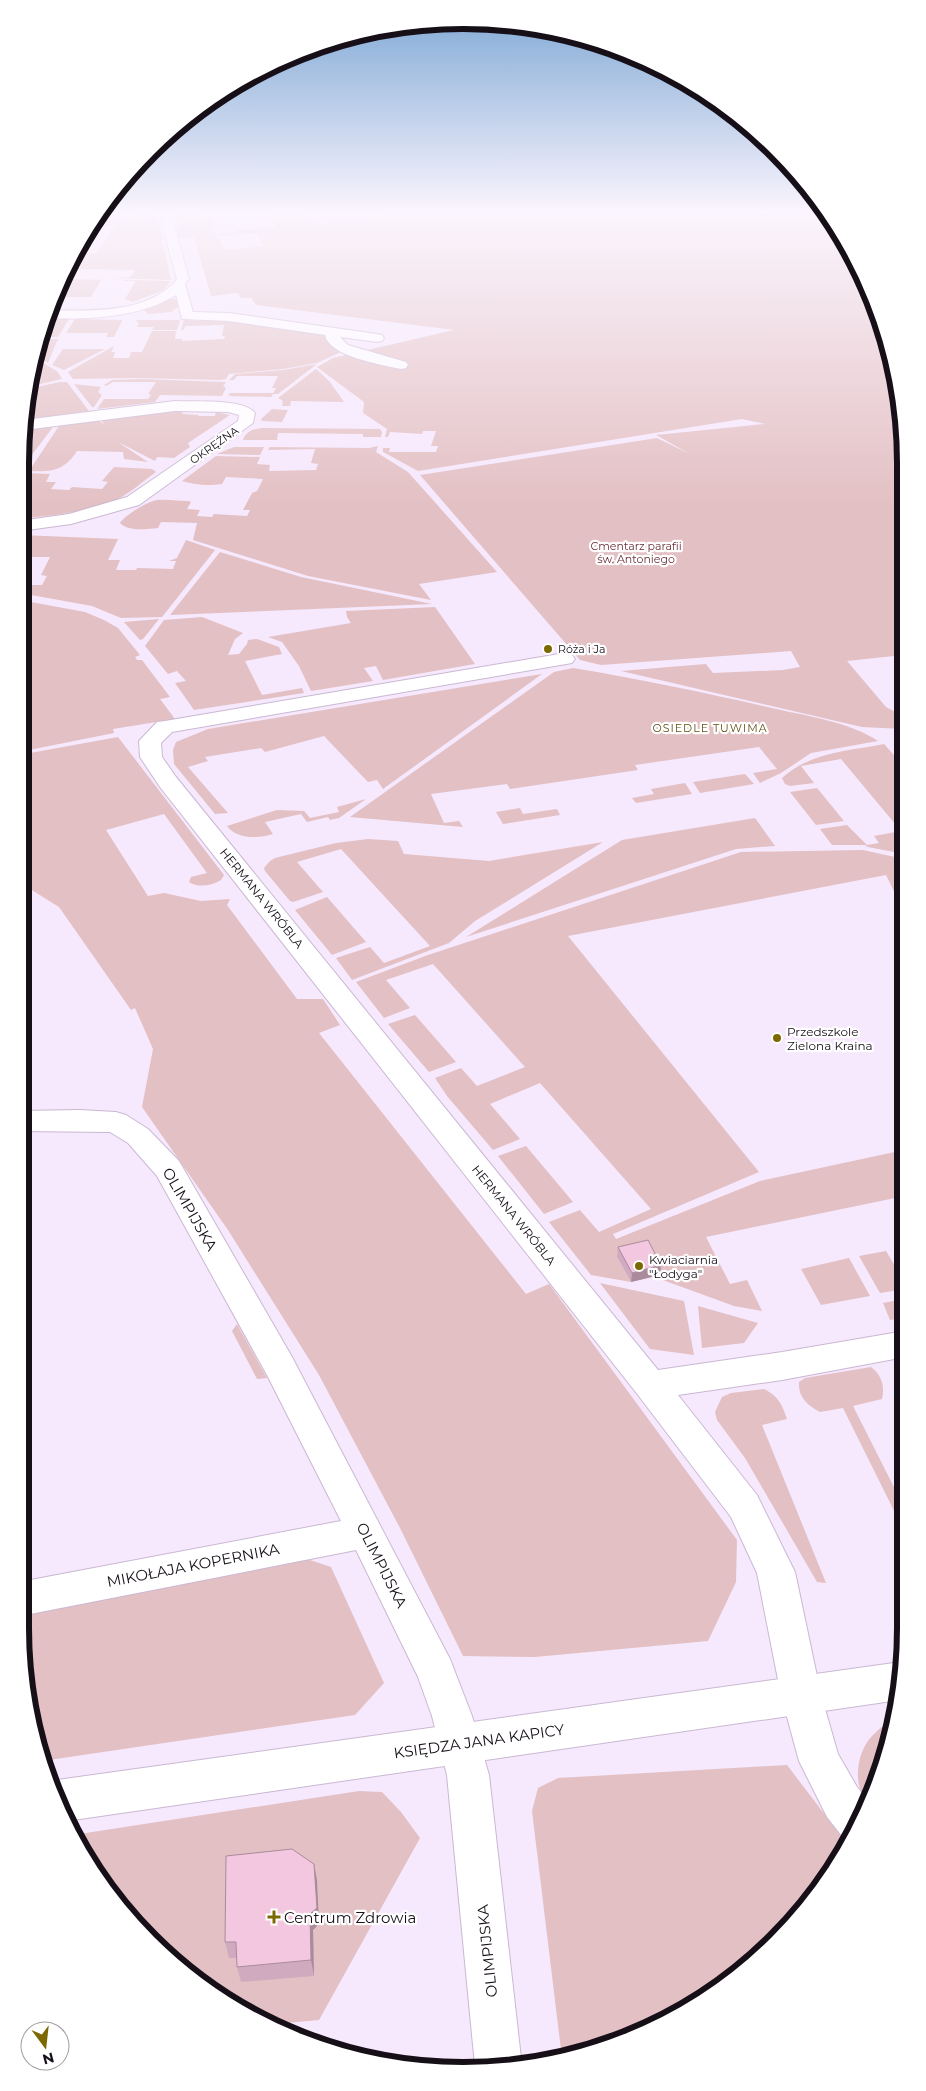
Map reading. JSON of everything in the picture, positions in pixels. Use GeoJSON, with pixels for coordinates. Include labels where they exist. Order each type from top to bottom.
{"type":"FeatureCollection","features":[{"type":"Feature","properties":{"kind":"street"},"geometry":{"type":"LineString","coordinates":[[82,314],[105,311]]}},
{"type":"Feature","properties":{"kind":"street"},"geometry":{"type":"LineString","coordinates":[[186,311],[187,316]]}},
{"type":"Feature","properties":{"kind":"street"},"geometry":{"type":"LineString","coordinates":[[55,314],[151,316]]}},
{"type":"Feature","properties":{"kind":"street"},"geometry":{"type":"LineString","coordinates":[[169,316],[229,317],[377,338]]}},
{"type":"Feature","properties":{"kind":"street"},"geometry":{"type":"LineString","coordinates":[[324,330],[344,348],[365,356],[402,365]]}},
{"type":"Feature","properties":{"kind":"street","name":"OKRĘŻNA"},"geometry":{"type":"LineString","coordinates":[[29,525],[71,519],[133,501],[245,424],[248,418],[247,413],[229,407],[175,406],[31,424]]}},
{"type":"Feature","properties":{"kind":"street","name":"HERMANA WRÓBLA"},"geometry":{"type":"LineString","coordinates":[[565,659],[165,727],[150,741],[151,757],[168,782],[650,1385],[744,1506],[776,1572],[801,1695],[820,1761],[842,1802],[853,1817]]}},
{"type":"Feature","properties":{"kind":"street","name":"OLIMPIJSKA"},"geometry":{"type":"LineString","coordinates":[[29,1121],[79,1120],[116,1122],[138,1136],[168,1169],[280,1367],[436,1672],[460,1743],[468,1775],[498,2060]]}},
{"type":"Feature","properties":{"kind":"street"},"geometry":{"type":"LineString","coordinates":[[650,1385],[782,1366],[897,1345]]}},
{"type":"Feature","properties":{"kind":"street","name":"MIKOŁAJA KOPERNIKA"},"geometry":{"type":"LineString","coordinates":[[29,1597],[366,1532]]}},
{"type":"Feature","properties":{"kind":"street","name":"KSIĘDZA JANA KAPICY"},"geometry":{"type":"LineString","coordinates":[[65,1800],[894,1682]]}},
{"type":"Feature","properties":{"kind":"green space"},"geometry":{"type":"Polygon","coordinates":[[[145,311],[173,311],[171,312],[148,314],[145,311]]]}},
{"type":"Feature","properties":{"kind":"green space","name":"Cmentarz parafii św. Antoniego"},"geometry":{"type":"Polygon","coordinates":[[[300,311],[869,311],[882,351],[894,406],[897,463],[897,656],[847,661],[886,707],[897,713],[897,729],[862,727],[621,671],[706,664],[713,673],[783,670],[800,667],[791,651],[601,665],[580,660],[420,475],[657,438],[690,454],[656,435],[765,424],[742,419],[418,471],[383,452],[383,448],[390,448],[389,452],[436,452],[438,446],[431,446],[436,431],[423,431],[422,434],[390,432],[388,437],[385,437],[387,429],[363,413],[364,402],[317,367],[333,358],[454,330],[300,311]]]}},
{"type":"Feature","properties":{"kind":"green space"},"geometry":{"type":"Polygon","coordinates":[[[54,319],[69,319],[58,337],[48,337],[54,319]]]}},
{"type":"Feature","properties":{"kind":"green space"},"geometry":{"type":"Polygon","coordinates":[[[75,319],[122,321],[114,337],[106,337],[108,333],[66,333],[75,319]]]}},
{"type":"Feature","properties":{"kind":"green space"},"geometry":{"type":"Polygon","coordinates":[[[137,320],[180,321],[177,330],[152,330],[154,327],[137,327],[139,322],[136,322],[137,320]]]}},
{"type":"Feature","properties":{"kind":"green space"},"geometry":{"type":"Polygon","coordinates":[[[184,320],[240,322],[323,334],[343,351],[317,363],[283,369],[229,374],[226,379],[221,380],[73,379],[68,372],[114,346],[111,352],[115,352],[113,358],[129,358],[131,352],[142,352],[152,331],[176,331],[175,339],[183,339],[182,341],[224,339],[225,336],[222,336],[224,325],[185,326],[184,330],[181,330],[184,320]]]}},
{"type":"Feature","properties":{"kind":"green space"},"geometry":{"type":"Polygon","coordinates":[[[47,339],[58,339],[48,363],[42,359],[47,339]]]}},
{"type":"Feature","properties":{"kind":"green space"},"geometry":{"type":"Polygon","coordinates":[[[63,349],[105,349],[64,370],[52,365],[63,349]]]}},
{"type":"Feature","properties":{"kind":"green space"},"geometry":{"type":"Polygon","coordinates":[[[41,362],[57,371],[62,379],[36,385],[41,362]]]}},
{"type":"Feature","properties":{"kind":"green space"},"geometry":{"type":"Polygon","coordinates":[[[317,364],[278,394],[273,394],[271,397],[228,396],[230,393],[273,393],[276,388],[272,388],[278,376],[237,376],[234,380],[229,380],[235,374],[283,370],[317,364]]]}},
{"type":"Feature","properties":{"kind":"green space"},"geometry":{"type":"Polygon","coordinates":[[[316,369],[330,382],[344,402],[291,401],[290,406],[282,406],[283,401],[278,398],[316,369]]]}},
{"type":"Feature","properties":{"kind":"green space"},"geometry":{"type":"Polygon","coordinates":[[[112,380],[226,382],[223,386],[226,388],[222,396],[160,395],[155,402],[97,409],[104,399],[148,399],[151,395],[148,394],[156,382],[113,382],[106,386],[104,385],[112,380]]]}},
{"type":"Feature","properties":{"kind":"green space"},"geometry":{"type":"Polygon","coordinates":[[[67,382],[89,411],[31,419],[35,387],[67,382]]]}},
{"type":"Feature","properties":{"kind":"green space"},"geometry":{"type":"Polygon","coordinates":[[[74,384],[101,387],[98,392],[102,395],[94,407],[92,407],[74,384]]]}},
{"type":"Feature","properties":{"kind":"green space"},"geometry":{"type":"Polygon","coordinates":[[[272,409],[288,410],[282,422],[262,421],[261,419],[272,409]]]}},
{"type":"Feature","properties":{"kind":"green space"},"geometry":{"type":"Polygon","coordinates":[[[183,411],[182,414],[198,416],[215,416],[216,412],[230,415],[188,443],[190,447],[174,458],[157,457],[155,461],[118,442],[148,462],[124,459],[123,452],[77,451],[67,463],[57,469],[29,471],[59,426],[97,420],[104,424],[101,419],[146,413],[183,411]]]}},
{"type":"Feature","properties":{"kind":"green space"},"geometry":{"type":"Polygon","coordinates":[[[53,427],[31,456],[29,464],[30,435],[30,429],[53,427]]]}},
{"type":"Feature","properties":{"kind":"green space"},"geometry":{"type":"Polygon","coordinates":[[[262,428],[380,429],[382,432],[381,437],[363,437],[363,434],[278,433],[277,440],[243,440],[248,433],[262,428]]]}},
{"type":"Feature","properties":{"kind":"green space"},"geometry":{"type":"Polygon","coordinates":[[[378,446],[376,452],[408,472],[497,572],[419,584],[431,600],[308,576],[193,540],[197,523],[161,522],[158,528],[138,529],[128,528],[120,523],[126,516],[142,506],[157,500],[189,501],[191,502],[187,509],[200,510],[197,516],[212,517],[214,514],[247,516],[250,510],[243,510],[252,493],[257,491],[263,479],[226,477],[222,484],[212,485],[182,481],[216,456],[260,457],[257,464],[270,465],[269,471],[316,470],[318,464],[311,463],[315,449],[268,450],[270,447],[369,448],[378,446]]]}},
{"type":"Feature","properties":{"kind":"green space"},"geometry":{"type":"Polygon","coordinates":[[[234,447],[264,447],[260,455],[217,454],[234,447]]]}},
{"type":"Feature","properties":{"kind":"green space"},"geometry":{"type":"Polygon","coordinates":[[[114,467],[152,469],[156,472],[125,495],[103,505],[68,513],[29,518],[29,473],[50,474],[46,482],[56,482],[51,489],[69,490],[72,487],[102,489],[108,482],[102,481],[114,467]]]}},
{"type":"Feature","properties":{"kind":"green space"},"geometry":{"type":"Polygon","coordinates":[[[29,535],[118,539],[108,560],[120,560],[116,570],[136,570],[137,568],[173,569],[176,561],[169,561],[177,558],[186,540],[215,550],[162,617],[121,618],[92,606],[29,595],[29,585],[42,585],[47,576],[41,575],[50,557],[31,557],[29,560],[29,535]]]}},
{"type":"Feature","properties":{"kind":"green space"},"geometry":{"type":"Polygon","coordinates":[[[220,552],[301,577],[432,604],[170,615],[220,552]]]}},
{"type":"Feature","properties":{"kind":"green space"},"geometry":{"type":"Polygon","coordinates":[[[29,602],[85,612],[118,628],[140,655],[135,657],[137,660],[142,660],[170,697],[160,699],[175,719],[113,729],[114,733],[29,750],[29,602]]]}},
{"type":"Feature","properties":{"kind":"green space"},"geometry":{"type":"Polygon","coordinates":[[[435,607],[475,664],[383,680],[376,666],[364,668],[373,681],[311,691],[299,666],[282,642],[268,637],[351,623],[346,611],[435,607]]]}},
{"type":"Feature","properties":{"kind":"green space"},"geometry":{"type":"Polygon","coordinates":[[[202,617],[243,633],[235,639],[228,655],[239,654],[248,640],[257,639],[279,647],[282,654],[245,661],[262,695],[302,688],[304,693],[194,710],[175,683],[186,681],[177,671],[168,674],[145,646],[164,620],[202,617]]]}},
{"type":"Feature","properties":{"kind":"green space"},"geometry":{"type":"Polygon","coordinates":[[[159,619],[143,639],[140,640],[124,622],[159,619]]]}},
{"type":"Feature","properties":{"kind":"green space"},"geometry":{"type":"Polygon","coordinates":[[[573,668],[673,686],[813,717],[841,724],[867,734],[878,741],[811,753],[781,773],[760,783],[753,773],[777,769],[759,747],[635,765],[638,770],[510,789],[507,784],[431,794],[444,823],[459,821],[463,827],[350,817],[554,672],[573,668]]]}},
{"type":"Feature","properties":{"kind":"green space"},"geometry":{"type":"Polygon","coordinates":[[[542,674],[383,789],[377,780],[368,782],[324,736],[265,752],[261,748],[205,757],[208,761],[188,767],[228,813],[215,814],[174,764],[173,750],[176,742],[208,729],[542,674]]]}},
{"type":"Feature","properties":{"kind":"green space"},"geometry":{"type":"Polygon","coordinates":[[[118,737],[224,875],[221,880],[209,885],[201,886],[189,882],[191,877],[207,873],[164,814],[106,830],[148,896],[164,893],[201,901],[230,899],[227,905],[297,999],[323,999],[340,1025],[319,1033],[526,1294],[549,1284],[737,1540],[736,1582],[708,1641],[535,1657],[463,1656],[400,1528],[319,1375],[228,1230],[142,1107],[153,1049],[135,1008],[131,1010],[59,907],[29,888],[29,750],[30,753],[118,737]]]}},
{"type":"Feature","properties":{"kind":"green space"},"geometry":{"type":"Polygon","coordinates":[[[884,744],[897,758],[897,826],[841,759],[801,766],[814,783],[790,786],[785,784],[782,778],[793,769],[805,763],[844,751],[884,744]]]}},
{"type":"Feature","properties":{"kind":"green space"},"geometry":{"type":"Polygon","coordinates":[[[745,774],[754,784],[700,793],[693,782],[745,774]]]}},
{"type":"Feature","properties":{"kind":"green space"},"geometry":{"type":"Polygon","coordinates":[[[685,783],[692,794],[636,803],[632,798],[654,794],[651,789],[685,783]]]}},
{"type":"Feature","properties":{"kind":"green space"},"geometry":{"type":"Polygon","coordinates":[[[817,788],[844,821],[816,825],[790,792],[817,788]]]}},
{"type":"Feature","properties":{"kind":"green space"},"geometry":{"type":"Polygon","coordinates":[[[366,799],[339,818],[330,820],[328,817],[307,822],[301,814],[265,822],[273,834],[267,836],[242,836],[227,826],[277,810],[304,811],[310,818],[339,812],[337,807],[366,799]]]}},
{"type":"Feature","properties":{"kind":"green space"},"geometry":{"type":"Polygon","coordinates":[[[520,808],[523,814],[557,809],[560,815],[503,824],[496,812],[520,808]]]}},
{"type":"Feature","properties":{"kind":"green space"},"geometry":{"type":"Polygon","coordinates":[[[755,818],[775,846],[736,849],[466,937],[622,840],[755,818]]]}},
{"type":"Feature","properties":{"kind":"green space"},"geometry":{"type":"Polygon","coordinates":[[[847,825],[867,845],[879,843],[874,836],[897,832],[897,853],[865,845],[832,845],[820,829],[847,825]]]}},
{"type":"Feature","properties":{"kind":"green space"},"geometry":{"type":"Polygon","coordinates":[[[368,839],[398,841],[404,854],[489,861],[603,842],[475,921],[449,943],[352,980],[336,958],[370,947],[384,963],[430,946],[341,849],[297,862],[323,892],[293,902],[290,901],[264,868],[275,858],[336,843],[368,839]]]}},
{"type":"Feature","properties":{"kind":"green space"},"geometry":{"type":"Polygon","coordinates":[[[863,850],[897,857],[897,898],[886,875],[568,936],[759,1172],[613,1234],[616,1239],[760,1181],[897,1152],[897,1198],[706,1237],[730,1284],[747,1280],[762,1311],[734,1306],[660,1279],[660,1275],[617,1257],[631,1282],[591,1275],[549,1222],[580,1210],[599,1232],[651,1209],[540,1083],[490,1104],[520,1139],[493,1150],[447,1096],[435,1078],[461,1068],[477,1086],[525,1067],[433,964],[386,980],[410,1008],[384,1018],[356,982],[428,955],[741,852],[863,850]]]}},
{"type":"Feature","properties":{"kind":"green space"},"geometry":{"type":"Polygon","coordinates":[[[327,897],[366,942],[332,955],[295,910],[327,897]]]}},
{"type":"Feature","properties":{"kind":"green space"},"geometry":{"type":"Polygon","coordinates":[[[415,1015],[456,1062],[429,1072],[388,1024],[415,1015]]]}},
{"type":"Feature","properties":{"kind":"green space"},"geometry":{"type":"Polygon","coordinates":[[[526,1146],[573,1202],[544,1214],[498,1156],[526,1146]]]}},
{"type":"Feature","properties":{"kind":"green space"},"geometry":{"type":"Polygon","coordinates":[[[886,1251],[897,1270],[897,1290],[880,1293],[859,1256],[886,1251]]]}},
{"type":"Feature","properties":{"kind":"green space"},"geometry":{"type":"Polygon","coordinates":[[[849,1258],[870,1296],[821,1305],[801,1269],[849,1258]]]}},
{"type":"Feature","properties":{"kind":"green space"},"geometry":{"type":"Polygon","coordinates":[[[600,1283],[684,1301],[694,1355],[650,1349],[600,1283]]]}},
{"type":"Feature","properties":{"kind":"green space"},"geometry":{"type":"Polygon","coordinates":[[[897,1300],[897,1319],[890,1320],[883,1303],[897,1300]]]}},
{"type":"Feature","properties":{"kind":"green space"},"geometry":{"type":"Polygon","coordinates":[[[698,1306],[758,1323],[744,1343],[702,1348],[698,1306]]]}},
{"type":"Feature","properties":{"kind":"green space"},"geometry":{"type":"Polygon","coordinates":[[[237,1324],[267,1378],[257,1379],[232,1331],[237,1324]]]}},
{"type":"Feature","properties":{"kind":"green space"},"geometry":{"type":"Polygon","coordinates":[[[871,1367],[878,1374],[882,1382],[882,1399],[853,1406],[897,1493],[897,1517],[843,1408],[820,1412],[807,1403],[799,1387],[799,1382],[805,1378],[871,1367]]]}},
{"type":"Feature","properties":{"kind":"green space"},"geometry":{"type":"Polygon","coordinates":[[[764,1389],[779,1401],[787,1419],[762,1425],[826,1583],[817,1582],[745,1458],[717,1420],[715,1412],[722,1397],[731,1393],[764,1389]]]}},
{"type":"Feature","properties":{"kind":"green space"},"geometry":{"type":"Polygon","coordinates":[[[298,1556],[331,1567],[384,1683],[355,1715],[50,1760],[37,1713],[32,1685],[29,1614],[298,1556]]]}},
{"type":"Feature","properties":{"kind":"green space"},"geometry":{"type":"Polygon","coordinates":[[[885,1727],[874,1768],[863,1797],[858,1779],[860,1759],[867,1742],[885,1727]]]}},
{"type":"Feature","properties":{"kind":"green space"},"geometry":{"type":"Polygon","coordinates":[[[787,1765],[843,1838],[808,1892],[770,1935],[727,1973],[680,2004],[655,2017],[603,2039],[561,2051],[532,1811],[538,1788],[558,1778],[787,1765]]]}},
{"type":"Feature","properties":{"kind":"green space"},"geometry":{"type":"Polygon","coordinates":[[[359,1791],[382,1792],[401,1812],[420,1838],[319,2020],[284,2023],[246,2004],[199,1973],[156,1935],[118,1892],[81,1834],[359,1791]],[[317,1880],[229,1958],[240,1957],[313,1976],[313,1930],[319,1924],[317,1880]]]}},
{"type":"Feature","properties":{"kind":"building"},"geometry":{"type":"Polygon","coordinates":[[[648,1240],[661,1265],[632,1273],[618,1247],[648,1240]]]}},
{"type":"Feature","properties":{"kind":"building","name":"Centrum Zdrowia"},"geometry":{"type":"Polygon","coordinates":[[[292,1849],[314,1864],[317,1908],[310,1914],[311,1960],[237,1967],[236,1942],[225,1942],[226,1856],[292,1849]]]}},
{"type":"Feature","properties":{"kind":"place","name":"Róża i Ja"},"geometry":{"type":"Point","coordinates":[548,649]}},
{"type":"Feature","properties":{"kind":"place","name":"Przedszkole Zielona Kraina"},"geometry":{"type":"Point","coordinates":[777,1038]}},
{"type":"Feature","properties":{"kind":"place","name":"Kwiaciarnia \"Łodyga\""},"geometry":{"type":"Point","coordinates":[639,1266]}},
{"type":"Feature","properties":{"kind":"place","name":"Centrum Zdrowia"},"geometry":{"type":"Point","coordinates":[274,1917]}},
{"type":"Feature","properties":{"kind":"district","name":"OSIEDLE TUWIMA"},"geometry":{"type":"Point","coordinates":[710,728]}}]}
